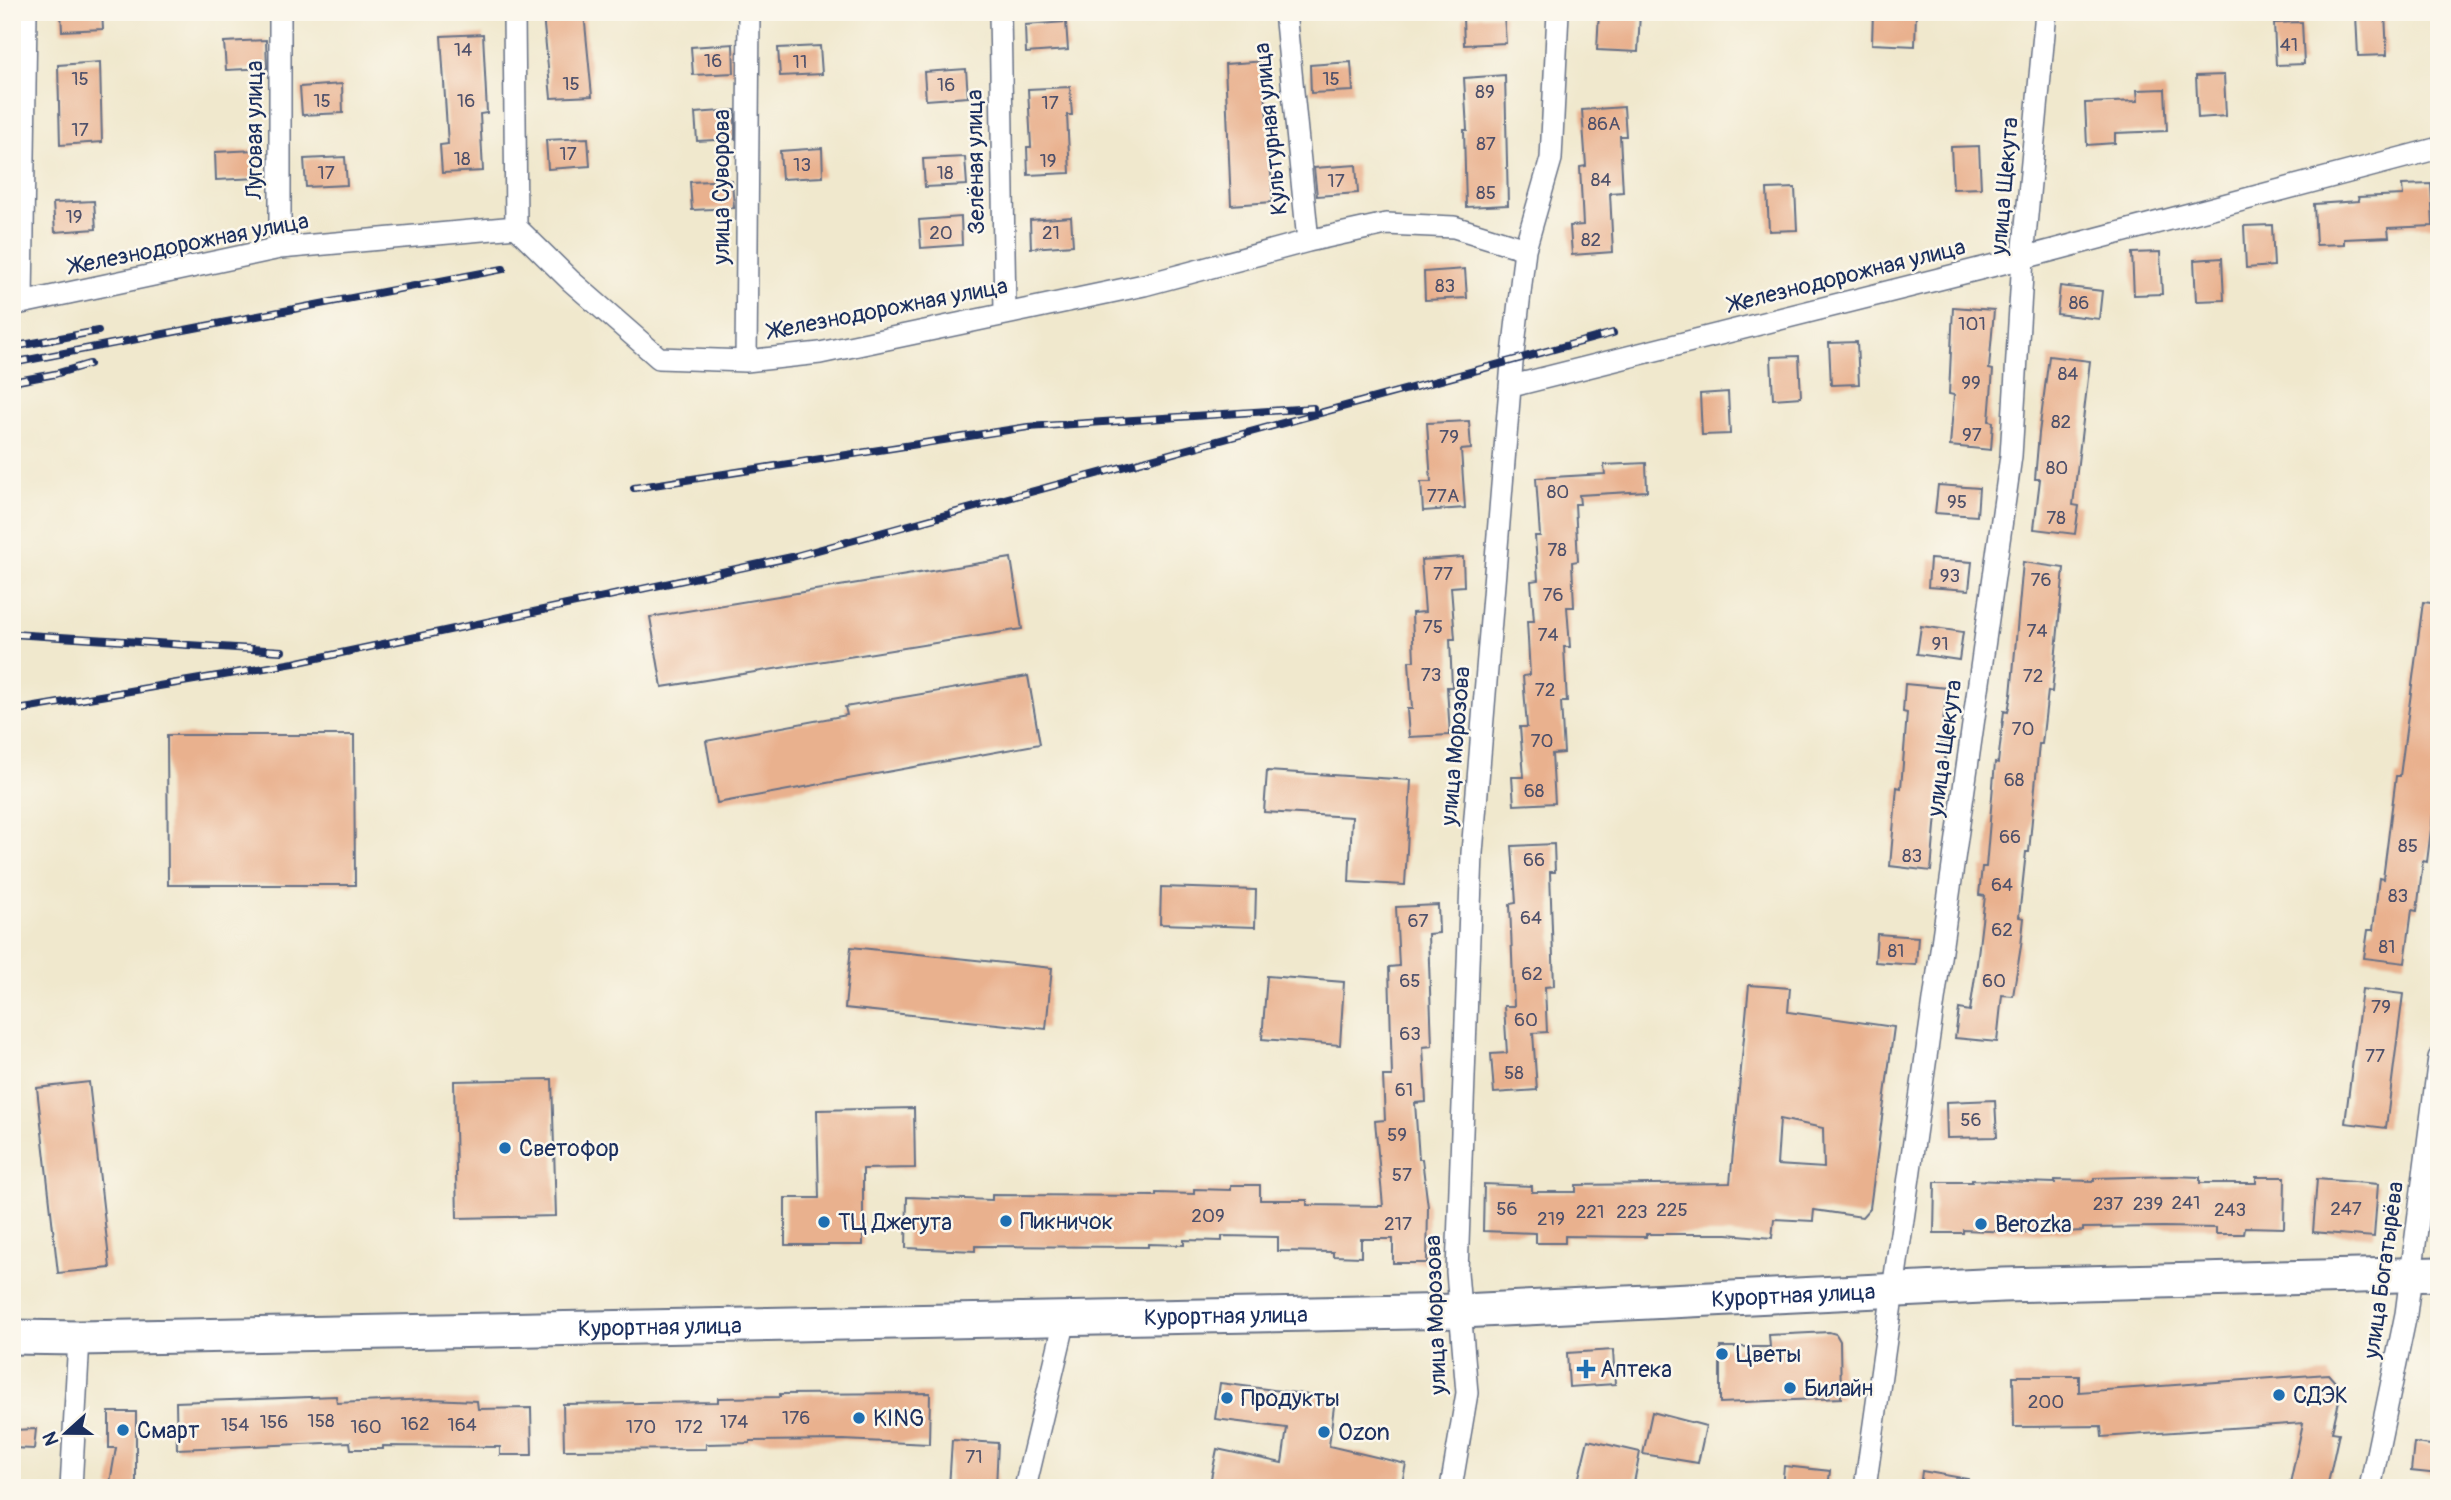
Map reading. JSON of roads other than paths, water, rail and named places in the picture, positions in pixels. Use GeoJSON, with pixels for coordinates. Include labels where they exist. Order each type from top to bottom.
{"type":"FeatureCollection","features":[{"type":"Feature","properties":{"kind":"main road","name":"Курортная улица"},"geometry":{"type":"LineString","coordinates":[[12,1337],[79,1338],[1461,1311],[2003,1285],[2425,1275]]}},
{"type":"Feature","properties":{"kind":"street"},"geometry":{"type":"LineString","coordinates":[[17,304],[26,12]]}},
{"type":"Feature","properties":{"kind":"street","name":"Луговая улица"},"geometry":{"type":"LineString","coordinates":[[280,12],[280,248]]}},
{"type":"Feature","properties":{"kind":"street"},"geometry":{"type":"LineString","coordinates":[[514,12],[516,227]]}},
{"type":"Feature","properties":{"kind":"street","name":"улица Суворова"},"geometry":{"type":"LineString","coordinates":[[746,361],[749,12]]}},
{"type":"Feature","properties":{"kind":"street","name":"Зелёная улица"},"geometry":{"type":"LineString","coordinates":[[1000,12],[1005,312]]}},
{"type":"Feature","properties":{"kind":"street","name":"Культурная улица"},"geometry":{"type":"LineString","coordinates":[[1285,12],[1308,241]]}},
{"type":"Feature","properties":{"kind":"street","name":"улица Морозова"},"geometry":{"type":"LineString","coordinates":[[1451,1488],[1466,1393],[1457,1272],[1472,853],[1525,250],[1551,159],[1558,12]]}},
{"type":"Feature","properties":{"kind":"street","name":"улица Щекута"},"geometry":{"type":"LineString","coordinates":[[1865,1488],[1895,1292],[2011,456],[2023,258],[2046,12]]}},
{"type":"Feature","properties":{"kind":"street","name":"Железнодорожная улица"},"geometry":{"type":"LineString","coordinates":[[1512,386],[2023,258],[2439,148]]}},
{"type":"Feature","properties":{"kind":"street","name":"Железнодорожная улица"},"geometry":{"type":"LineString","coordinates":[[17,304],[280,248],[516,227],[570,281],[659,358],[746,361],[820,353],[1005,312],[1144,285],[1308,241],[1386,224],[1454,227],[1525,250]]}},
{"type":"Feature","properties":{"kind":"street","name":"улица Богатырёва"},"geometry":{"type":"LineString","coordinates":[[2370,1488],[2403,1331],[2425,1275],[2439,1058]]}},
{"type":"Feature","properties":{"kind":"street"},"geometry":{"type":"LineString","coordinates":[[1026,1488],[1065,1320]]}},
{"type":"Feature","properties":{"kind":"street"},"geometry":{"type":"LineString","coordinates":[[71,1488],[79,1338]]}},
{"type":"Feature","properties":{"kind":"railway"},"geometry":{"type":"LineString","coordinates":[[12,363],[503,269]]}},
{"type":"Feature","properties":{"kind":"railway"},"geometry":{"type":"LineString","coordinates":[[12,347],[98,331]]}},
{"type":"Feature","properties":{"kind":"railway"},"geometry":{"type":"LineString","coordinates":[[12,711],[294,663],[792,557],[1613,333]]}},
{"type":"Feature","properties":{"kind":"railway"},"geometry":{"type":"LineString","coordinates":[[12,382],[89,364]]}},
{"type":"Feature","properties":{"kind":"railway"},"geometry":{"type":"LineString","coordinates":[[634,488],[1028,427],[1313,408]]}},
{"type":"Feature","properties":{"kind":"railway"},"geometry":{"type":"LineString","coordinates":[[12,634],[282,651]]}},
{"type":"Feature","properties":{"kind":"place","name":"Светофор"},"geometry":{"type":"Point","coordinates":[505,1148]}},
{"type":"Feature","properties":{"kind":"place","name":"Пикничок"},"geometry":{"type":"Point","coordinates":[1006,1221]}},
{"type":"Feature","properties":{"kind":"place","name":"ТЦ Джегута"},"geometry":{"type":"Point","coordinates":[824,1222]}},
{"type":"Feature","properties":{"kind":"place","name":"Berozka"},"geometry":{"type":"Point","coordinates":[1981,1224]}},
{"type":"Feature","properties":{"kind":"place","name":"Цветы"},"geometry":{"type":"Point","coordinates":[1722,1354]}},
{"type":"Feature","properties":{"kind":"place","name":"Аптека"},"geometry":{"type":"Point","coordinates":[1586,1369]}},
{"type":"Feature","properties":{"kind":"place","name":"Билайн"},"geometry":{"type":"Point","coordinates":[1790,1388]}},
{"type":"Feature","properties":{"kind":"place","name":"СДЭК"},"geometry":{"type":"Point","coordinates":[2279,1395]}},
{"type":"Feature","properties":{"kind":"place","name":"Продукты"},"geometry":{"type":"Point","coordinates":[1227,1398]}},
{"type":"Feature","properties":{"kind":"place","name":"KING"},"geometry":{"type":"Point","coordinates":[859,1418]}},
{"type":"Feature","properties":{"kind":"place","name":"Смарт"},"geometry":{"type":"Point","coordinates":[123,1430]}},
{"type":"Feature","properties":{"kind":"place","name":"Ozon"},"geometry":{"type":"Point","coordinates":[1324,1432]}}]}
